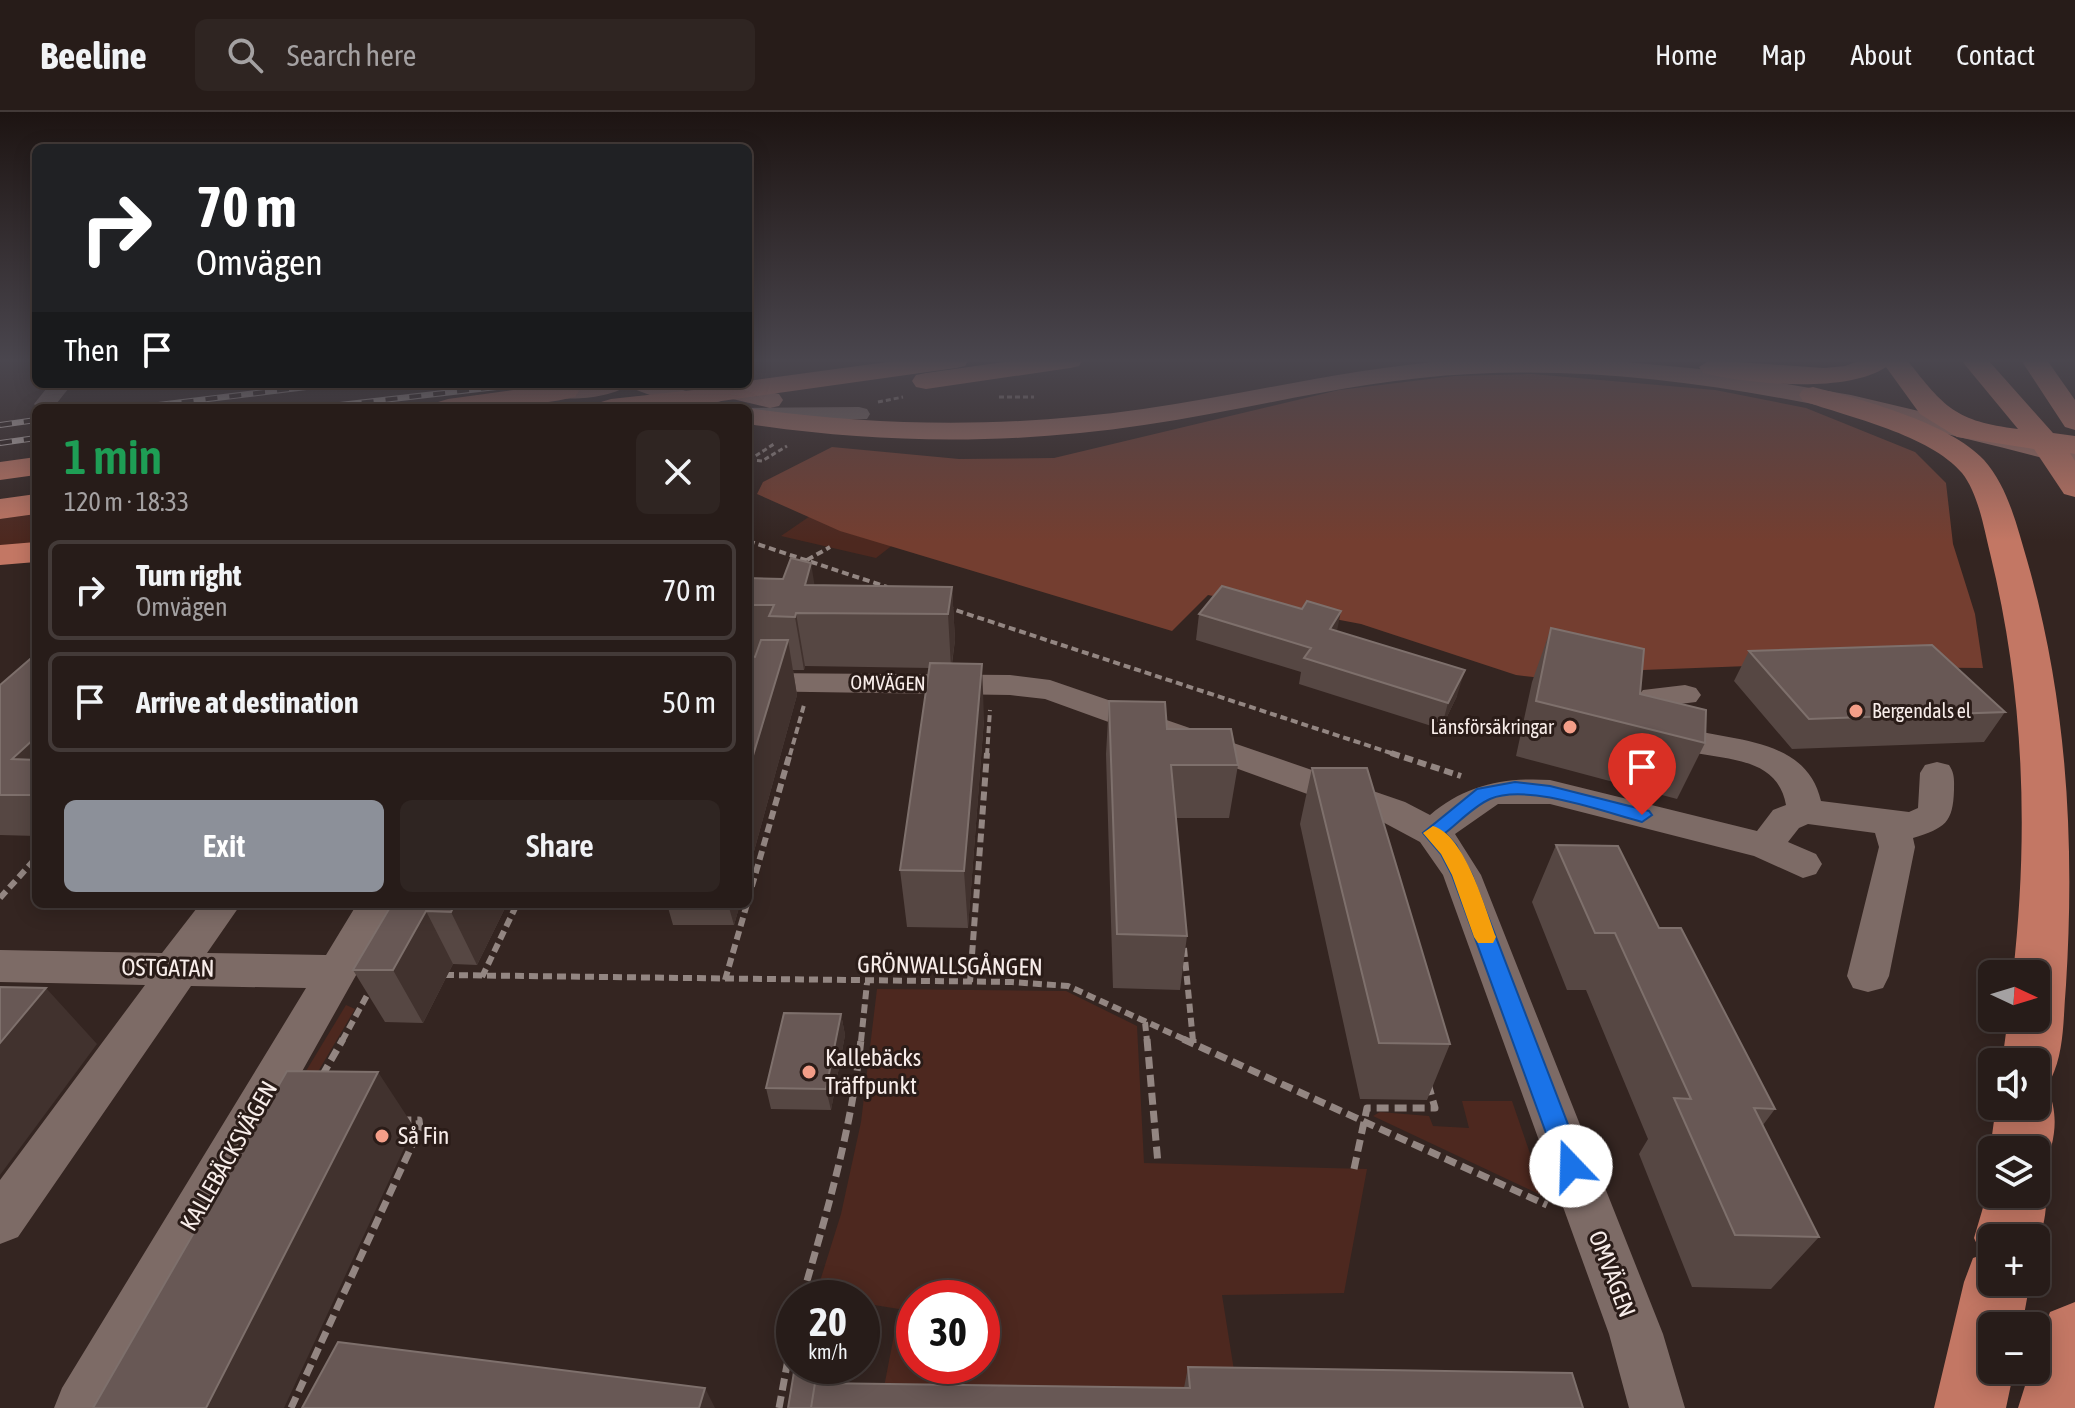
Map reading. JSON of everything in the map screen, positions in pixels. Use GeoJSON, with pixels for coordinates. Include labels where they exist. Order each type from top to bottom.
{"type":"FeatureCollection","features":[{"type":"Feature","properties":{"kind":"highway"},"geometry":{"type":"LineString","coordinates":[[1882,420],[1918,434],[1983,438],[2073,451]]}},
{"type":"Feature","properties":{"kind":"highway"},"geometry":{"type":"LineString","coordinates":[[1952,420],[1983,438]]}},
{"type":"Feature","properties":{"kind":"highway"},"geometry":{"type":"LineString","coordinates":[[2026,420],[2056,455],[2075,487]]}},
{"type":"Feature","properties":{"kind":"highway"},"geometry":{"type":"LineString","coordinates":[[1983,438],[1992,501],[2014,573],[2039,703],[2047,915],[2042,960]]}},
{"type":"Feature","properties":{"kind":"highway"},"geometry":{"type":"LineString","coordinates":[[0,471],[32,467]]}},
{"type":"Feature","properties":{"kind":"highway"},"geometry":{"type":"LineString","coordinates":[[0,492],[32,488]]}},
{"type":"Feature","properties":{"kind":"highway"},"geometry":{"type":"LineString","coordinates":[[0,509],[32,505]]}},
{"type":"Feature","properties":{"kind":"highway"},"geometry":{"type":"LineString","coordinates":[[0,555],[32,552]]}},
{"type":"Feature","properties":{"kind":"highway"},"geometry":{"type":"LineString","coordinates":[[1970,1408],[1994,1296]]}},
{"type":"Feature","properties":{"kind":"highway"},"geometry":{"type":"LineString","coordinates":[[2054,1408],[2075,1337]]}},
{"type":"Feature","properties":{"kind":"main road"},"geometry":{"type":"LineString","coordinates":[[773,420],[796,426],[934,434],[1049,429],[1113,420]]}},
{"type":"Feature","properties":{"kind":"main road"},"geometry":{"type":"LineString","coordinates":[[773,420],[796,426],[825,420]]}},
{"type":"Feature","properties":{"kind":"street","name":"OMVÄGEN"},"geometry":{"type":"LineString","coordinates":[[752,682],[1010,685],[1050,690],[1345,792],[1433,833],[1449,850],[1462,875],[1636,1334],[1657,1408]]}},
{"type":"Feature","properties":{"kind":"street"},"geometry":{"type":"LineString","coordinates":[[1685,695],[1654,697],[1646,705],[1645,717],[1649,726],[1677,739],[1748,751],[1776,762],[1799,783],[1805,811]]}},
{"type":"Feature","properties":{"kind":"street"},"geometry":{"type":"LineString","coordinates":[[1765,846],[1786,819],[1805,811],[1913,825],[1935,814],[1937,773]]}},
{"type":"Feature","properties":{"kind":"street"},"geometry":{"type":"LineString","coordinates":[[1433,833],[1484,794],[1515,788],[1550,792],[1765,846],[1803,864]]}},
{"type":"Feature","properties":{"kind":"street"},"geometry":{"type":"LineString","coordinates":[[1868,976],[1897,847],[1891,822]]}},
{"type":"Feature","properties":{"kind":"street"},"geometry":{"type":"LineString","coordinates":[[0,1220],[219,908]]}},
{"type":"Feature","properties":{"kind":"street","name":"KALLEBÄCKSVÄGEN"},"geometry":{"type":"LineString","coordinates":[[82,1408],[358,971],[376,908]]}},
{"type":"Feature","properties":{"kind":"street","name":"OSTGATAN"},"geometry":{"type":"LineString","coordinates":[[0,966],[358,971]]}},
{"type":"Feature","properties":{"kind":"street"},"geometry":{"type":"LineString","coordinates":[[40,1003],[70,967]]}},
{"type":"Feature","properties":{"kind":"path"},"geometry":{"type":"LineString","coordinates":[[752,460],[762,461],[796,426]]}},
{"type":"Feature","properties":{"kind":"path"},"geometry":{"type":"LineString","coordinates":[[752,457],[796,426]]}},
{"type":"Feature","properties":{"kind":"path"},"geometry":{"type":"LineString","coordinates":[[752,542],[893,589]]}},
{"type":"Feature","properties":{"kind":"path"},"geometry":{"type":"LineString","coordinates":[[806,560],[830,547]]}},
{"type":"Feature","properties":{"kind":"path"},"geometry":{"type":"LineString","coordinates":[[938,604],[1463,777],[1484,794]]}},
{"type":"Feature","properties":{"kind":"path"},"geometry":{"type":"LineString","coordinates":[[752,888],[807,692]]}},
{"type":"Feature","properties":{"kind":"path"},"geometry":{"type":"LineString","coordinates":[[970,982],[990,708]]}},
{"type":"Feature","properties":{"kind":"path"},"geometry":{"type":"LineString","coordinates":[[0,898],[32,862]]}},
{"type":"Feature","properties":{"kind":"path"},"geometry":{"type":"LineString","coordinates":[[482,977],[515,908]]}},
{"type":"Feature","properties":{"kind":"path"},"geometry":{"type":"LineString","coordinates":[[725,980],[746,908]]}},
{"type":"Feature","properties":{"kind":"path"},"geometry":{"type":"LineString","coordinates":[[1183,933],[1193,1043]]}},
{"type":"Feature","properties":{"kind":"path"},"geometry":{"type":"LineString","coordinates":[[319,1081],[358,971]]}},
{"type":"Feature","properties":{"kind":"path","name":"GRÖNWALLSGÅNGEN"},"geometry":{"type":"LineString","coordinates":[[439,974],[1068,986],[1562,1212]]}},
{"type":"Feature","properties":{"kind":"path"},"geometry":{"type":"LineString","coordinates":[[807,1280],[834,1189],[856,1092],[867,983]]}},
{"type":"Feature","properties":{"kind":"path"},"geometry":{"type":"LineString","coordinates":[[1145,1021],[1158,1164]]}},
{"type":"Feature","properties":{"kind":"path"},"geometry":{"type":"LineString","coordinates":[[1354,1169],[1367,1108],[1435,1108],[1427,1078]]}},
{"type":"Feature","properties":{"kind":"path"},"geometry":{"type":"LineString","coordinates":[[291,1408],[420,1128],[419,1120],[388,1120]]}},
{"type":"Feature","properties":{"kind":"path"},"geometry":{"type":"LineString","coordinates":[[779,1408],[783,1384]]}},
{"type":"Feature","properties":{"kind":"shaded area"},"geometry":{"type":"Polygon","coordinates":[[[1211,420],[1837,420],[1915,452],[1946,483],[1953,544],[1975,614],[1983,668],[1748,666],[1643,670],[1578,682],[1516,675],[1361,624],[1208,595],[1172,631],[840,531],[757,494],[763,482],[832,447],[959,459],[1054,458],[1211,420]]]}},
{"type":"Feature","properties":{"kind":"shaded area"},"geometry":{"type":"Polygon","coordinates":[[[813,514],[894,544],[876,558],[781,536],[813,514]]]}},
{"type":"Feature","properties":{"kind":"shaded area"},"geometry":{"type":"Polygon","coordinates":[[[32,515],[32,544],[0,547],[0,519],[32,515]]]}},
{"type":"Feature","properties":{"kind":"shaded area"},"geometry":{"type":"Polygon","coordinates":[[[877,989],[1066,991],[1137,1026],[1144,1163],[1367,1169],[1344,1293],[1222,1295],[1240,1408],[880,1408],[896,1325],[896,1384],[1000,1384],[1000,1280],[896,1280],[896,1309],[880,1306],[880,1280],[820,1280],[841,1214],[861,1122],[877,989]]]}},
{"type":"Feature","properties":{"kind":"shaded area"},"geometry":{"type":"Polygon","coordinates":[[[346,1005],[355,1009],[296,1109],[283,1109],[346,1005]]]}},
{"type":"Feature","properties":{"kind":"shaded area"},"geometry":{"type":"Polygon","coordinates":[[[1462,1101],[1512,1101],[1545,1197],[1373,1116],[1380,1112],[1429,1116],[1433,1126],[1469,1128],[1462,1101]]]}},
{"type":"Feature","properties":{"kind":"building"},"geometry":{"type":"Polygon","coordinates":[[[791,558],[811,563],[805,585],[952,587],[948,614],[796,613],[795,617],[769,616],[774,605],[752,605],[752,578],[783,579],[791,558]]]}},
{"type":"Feature","properties":{"kind":"building"},"geometry":{"type":"Polygon","coordinates":[[[1222,586],[1302,609],[1307,601],[1341,611],[1330,629],[1465,670],[1448,703],[1304,658],[1311,648],[1199,614],[1222,586]]]}},
{"type":"Feature","properties":{"kind":"building"},"geometry":{"type":"Polygon","coordinates":[[[1551,628],[1644,649],[1640,694],[1706,710],[1705,743],[1536,701],[1551,628]]]}},
{"type":"Feature","properties":{"kind":"building"},"geometry":{"type":"Polygon","coordinates":[[[761,640],[788,640],[752,759],[752,657],[755,657],[761,640]]]}},
{"type":"Feature","properties":{"kind":"building"},"geometry":{"type":"Polygon","coordinates":[[[1932,645],[2005,712],[1809,719],[1749,651],[1932,645]]]}},
{"type":"Feature","properties":{"kind":"building"},"geometry":{"type":"Polygon","coordinates":[[[32,657],[32,741],[12,759],[32,760],[32,795],[0,795],[0,685],[32,657]]]}},
{"type":"Feature","properties":{"kind":"building"},"geometry":{"type":"Polygon","coordinates":[[[930,663],[982,664],[964,871],[900,870],[930,663]]]}},
{"type":"Feature","properties":{"kind":"building"},"geometry":{"type":"Polygon","coordinates":[[[1109,701],[1165,702],[1167,729],[1231,729],[1238,765],[1171,765],[1187,936],[1117,934],[1109,701]]]}},
{"type":"Feature","properties":{"kind":"building"},"geometry":{"type":"Polygon","coordinates":[[[1312,768],[1367,768],[1450,1044],[1379,1043],[1312,768]]]}},
{"type":"Feature","properties":{"kind":"building"},"geometry":{"type":"Polygon","coordinates":[[[1556,845],[1618,846],[1659,928],[1681,928],[1775,1109],[1754,1108],[1819,1237],[1735,1235],[1674,1098],[1691,1099],[1615,933],[1595,933],[1556,845]]]}},
{"type":"Feature","properties":{"kind":"building"},"geometry":{"type":"Polygon","coordinates":[[[390,908],[453,908],[451,912],[426,911],[393,970],[353,970],[390,908]]]}},
{"type":"Feature","properties":{"kind":"building"},"geometry":{"type":"Polygon","coordinates":[[[0,987],[46,988],[0,1043],[0,987]]]}},
{"type":"Feature","properties":{"kind":"building","name":"Kallebäcks Träffpunkt"},"geometry":{"type":"Polygon","coordinates":[[[784,1013],[841,1014],[826,1089],[766,1088],[784,1013]]]}},
{"type":"Feature","properties":{"kind":"building"},"geometry":{"type":"Polygon","coordinates":[[[287,1071],[378,1072],[206,1408],[93,1408],[287,1071]]]}},
{"type":"Feature","properties":{"kind":"building"},"geometry":{"type":"Polygon","coordinates":[[[338,1342],[705,1388],[699,1408],[302,1408],[338,1342]]]}},
{"type":"Feature","properties":{"kind":"building"},"geometry":{"type":"Polygon","coordinates":[[[1188,1367],[1572,1373],[1583,1408],[811,1408],[815,1384],[1190,1388],[1188,1367]]]}},
{"type":"Feature","properties":{"kind":"building"},"geometry":{"type":"Polygon","coordinates":[[[792,1384],[815,1384],[811,1408],[788,1408],[792,1384]]]}},
{"type":"Feature","properties":{"kind":"railway"},"geometry":{"type":"LineString","coordinates":[[0,425],[32,421]]}},
{"type":"Feature","properties":{"kind":"railway"},"geometry":{"type":"LineString","coordinates":[[0,443],[32,439]]}},
{"type":"Feature","properties":{"kind":"slow traffic"},"geometry":{"type":"LineString","coordinates":[[1433,833],[1449,850],[1462,875],[1485,937]]}},
{"type":"Feature","properties":{"kind":"place","name":"Bergendals el"},"geometry":{"type":"Point","coordinates":[1856,711]}},
{"type":"Feature","properties":{"kind":"place","name":"Länsförsäkringar"},"geometry":{"type":"Point","coordinates":[1570,727]}},
{"type":"Feature","properties":{"kind":"place","name":"Kallebäcks Träffpunkt"},"geometry":{"type":"Point","coordinates":[809,1072]}},
{"type":"Feature","properties":{"kind":"place","name":"Så Fin"},"geometry":{"type":"Point","coordinates":[382,1136]}},
{"type":"Feature","properties":{"kind":"route"},"geometry":{"type":"LineString","coordinates":[[1571,1166],[1462,875],[1449,850],[1433,833],[1456,812],[1484,794],[1515,788],[1550,792],[1642,815]]}}]}
